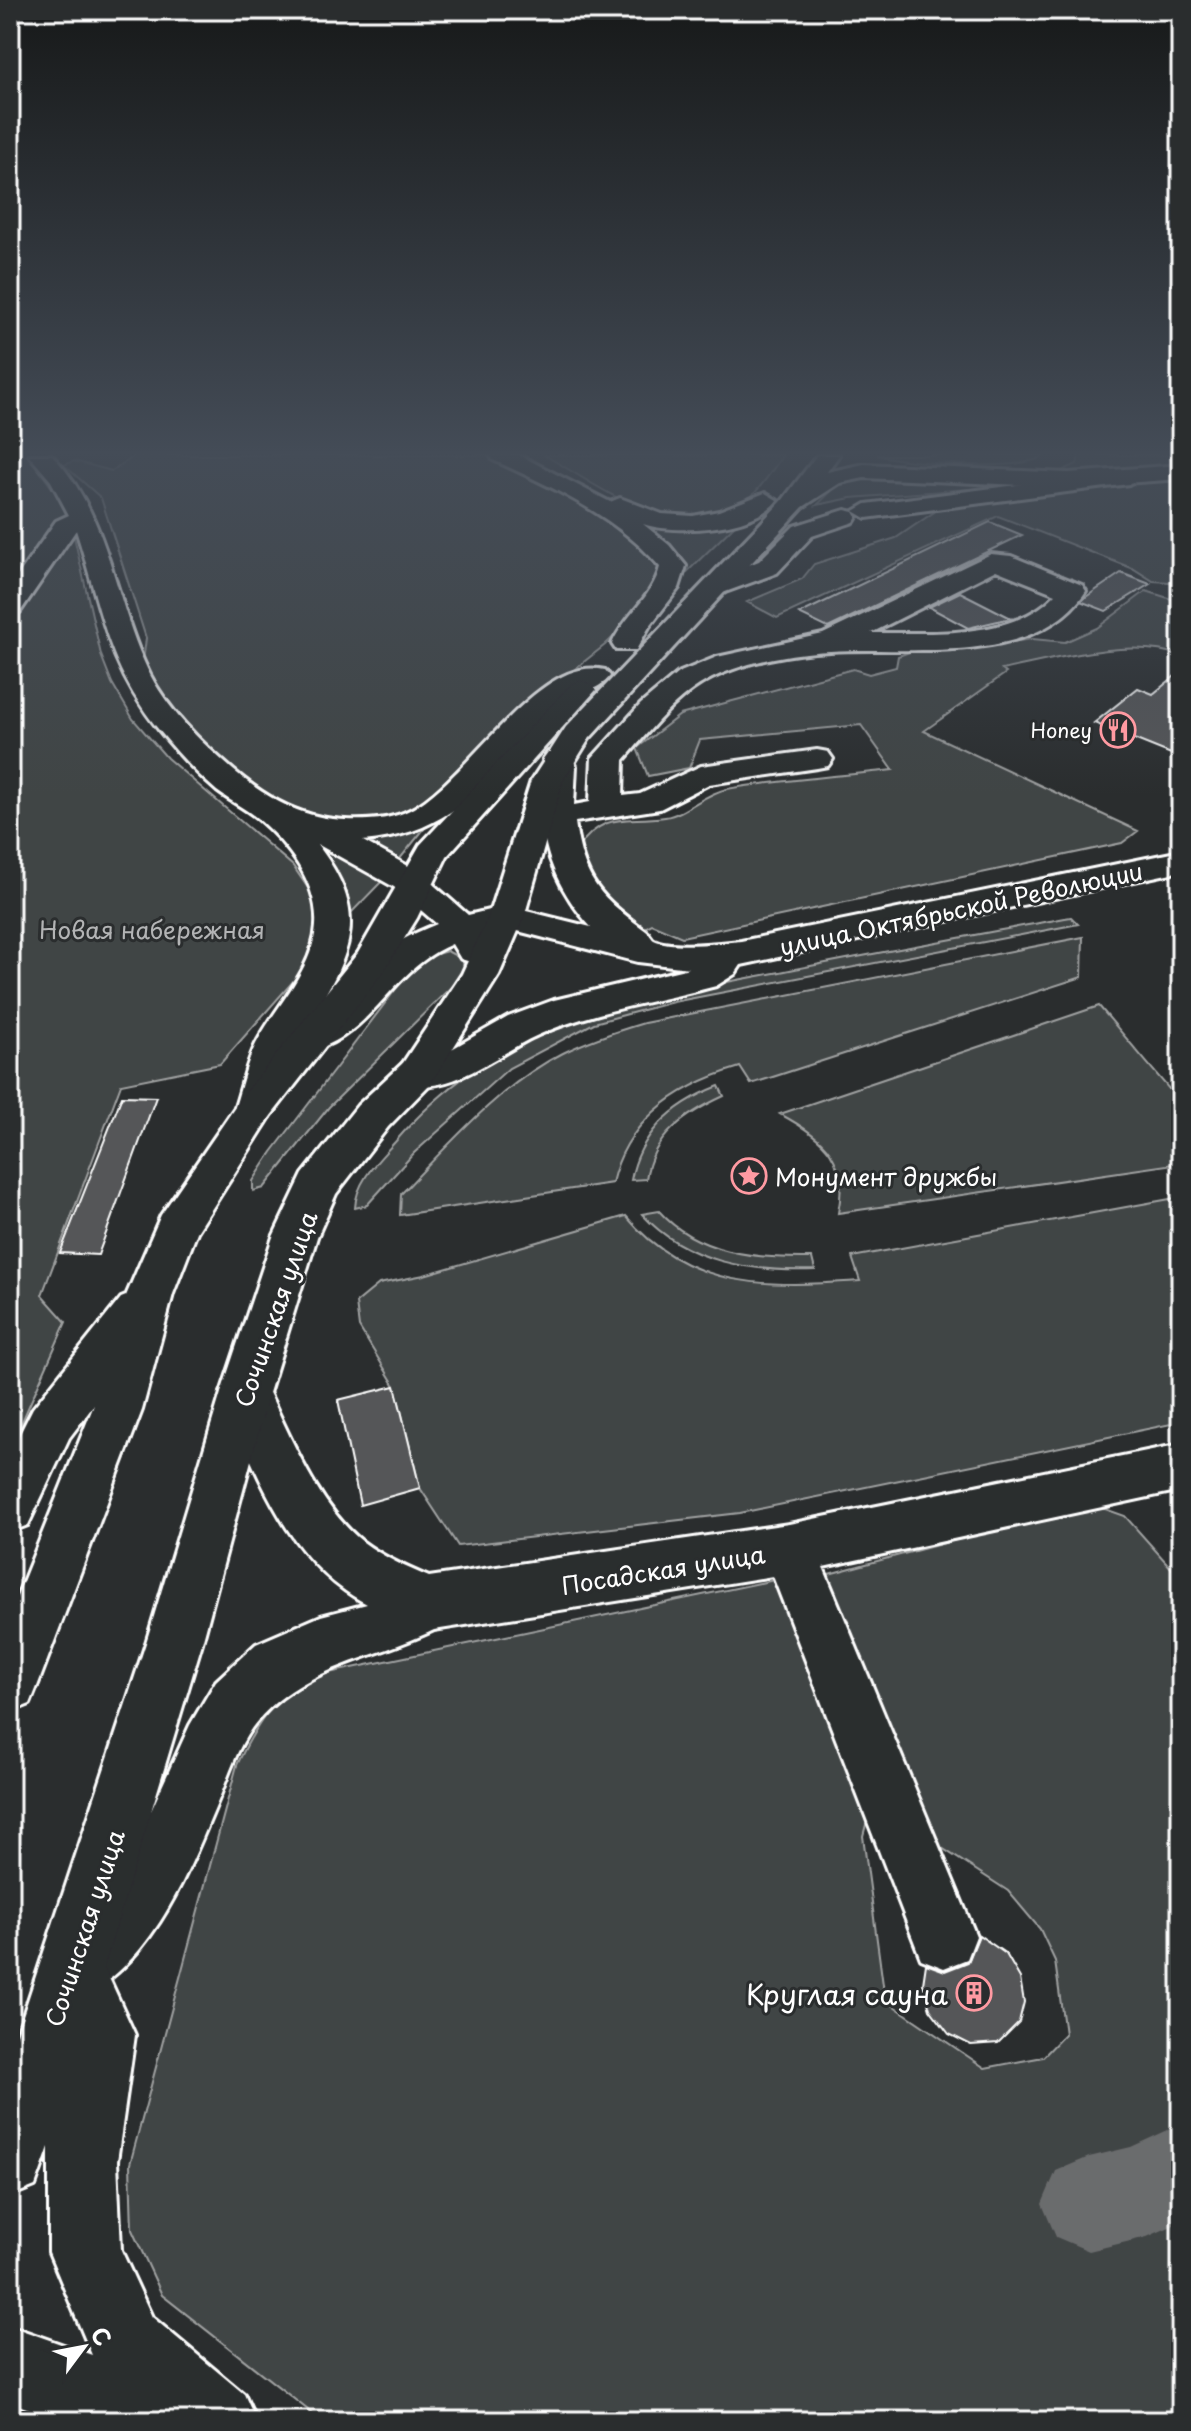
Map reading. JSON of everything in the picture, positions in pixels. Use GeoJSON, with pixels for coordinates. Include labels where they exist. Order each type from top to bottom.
{"type":"FeatureCollection","features":[{"type":"Feature","properties":{"kind":"main road"},"geometry":{"type":"LineString","coordinates":[[10,606],[36,568]]}},
{"type":"Feature","properties":{"kind":"main road"},"geometry":{"type":"LineString","coordinates":[[99,568],[119,635],[143,689],[180,736],[278,814],[453,929]]}},
{"type":"Feature","properties":{"kind":"main road"},"geometry":{"type":"LineString","coordinates":[[626,644],[632,626],[665,591],[672,568]]}},
{"type":"Feature","properties":{"kind":"main road","name":"Сочинская улица"},"geometry":{"type":"LineString","coordinates":[[10,2161],[174,1643],[245,1393],[295,1237],[318,1186],[373,1116],[417,1073],[453,929],[446,833],[626,644],[703,568]]}},
{"type":"Feature","properties":{"kind":"main road","name":"Сочинская улица"},"geometry":{"type":"LineString","coordinates":[[10,1684],[117,1410],[150,1294],[177,1227],[256,1107],[371,962],[399,918],[453,929],[506,917],[547,781],[559,759],[577,734],[717,587],[730,568]]}},
{"type":"Feature","properties":{"kind":"main road"},"geometry":{"type":"LineString","coordinates":[[717,587],[764,568]]}},
{"type":"Feature","properties":{"kind":"main road"},"geometry":{"type":"LineString","coordinates":[[830,642],[977,568]]}},
{"type":"Feature","properties":{"kind":"main road"},"geometry":{"type":"LineString","coordinates":[[606,808],[608,758],[656,707],[701,672],[830,642],[991,638],[1036,620],[1067,601],[1073,591],[1018,568]]}},
{"type":"Feature","properties":{"kind":"main road"},"geometry":{"type":"LineString","coordinates":[[903,604],[939,639]]}},
{"type":"Feature","properties":{"kind":"main road"},"geometry":{"type":"LineString","coordinates":[[278,814],[339,831],[369,831],[421,818],[450,797],[541,702],[555,691],[595,676]]}},
{"type":"Feature","properties":{"kind":"main road"},"geometry":{"type":"LineString","coordinates":[[559,759],[562,774],[558,817],[562,850],[574,881],[590,905],[615,930],[641,944],[741,953]]}},
{"type":"Feature","properties":{"kind":"main road"},"geometry":{"type":"LineString","coordinates":[[558,817],[648,802],[701,776],[817,759]]}},
{"type":"Feature","properties":{"kind":"main road"},"geometry":{"type":"LineString","coordinates":[[256,1107],[271,1053],[319,974],[333,942],[333,904],[328,882],[278,814]]}},
{"type":"Feature","properties":{"kind":"main road","name":"улица Октябрьской Революции"},"geometry":{"type":"LineString","coordinates":[[741,953],[1055,890],[1181,861]]}},
{"type":"Feature","properties":{"kind":"main road"},"geometry":{"type":"LineString","coordinates":[[1140,870],[1181,896]]}},
{"type":"Feature","properties":{"kind":"main road"},"geometry":{"type":"LineString","coordinates":[[1055,890],[1081,916]]}},
{"type":"Feature","properties":{"kind":"main road"},"geometry":{"type":"LineString","coordinates":[[311,1038],[339,1024],[389,968],[417,945],[453,929],[506,917],[638,950],[700,957],[741,953]]}},
{"type":"Feature","properties":{"kind":"main road"},"geometry":{"type":"LineString","coordinates":[[417,1073],[463,1061],[522,1026],[568,1009],[703,977],[741,953]]}},
{"type":"Feature","properties":{"kind":"main road"},"geometry":{"type":"LineString","coordinates":[[10,1508],[51,1423],[150,1294]]}},
{"type":"Feature","properties":{"kind":"main road"},"geometry":{"type":"LineString","coordinates":[[245,1393],[299,1498],[339,1556],[376,1582],[429,1604]]}},
{"type":"Feature","properties":{"kind":"main road","name":"Посадская улица"},"geometry":{"type":"LineString","coordinates":[[429,1604],[789,1549],[1181,1467]]}},
{"type":"Feature","properties":{"kind":"main road"},"geometry":{"type":"LineString","coordinates":[[789,1549],[913,1851],[944,1936]]}},
{"type":"Feature","properties":{"kind":"main road"},"geometry":{"type":"LineString","coordinates":[[217,2421],[125,2344],[85,2252],[82,2161],[102,2035],[71,1970],[119,1928],[174,1831],[211,1746],[236,1701],[276,1664],[321,1644],[383,1626],[429,1604]]}},
{"type":"Feature","properties":{"kind":"main road"},"geometry":{"type":"LineString","coordinates":[[10,2364],[82,2389],[136,2421]]}},
{"type":"Feature","properties":{"kind":"green space","name":"Новая набережная"},"geometry":{"type":"Polygon","coordinates":[[[10,568],[81,568],[101,655],[112,683],[133,719],[167,758],[293,866],[312,894],[317,923],[304,969],[220,1064],[121,1084],[42,1295],[66,1322],[10,1449],[10,568]]]}},
{"type":"Feature","properties":{"kind":"green space"},"geometry":{"type":"Polygon","coordinates":[[[124,568],[663,568],[646,605],[605,645],[546,692],[462,778],[399,818],[348,825],[303,815],[255,789],[216,757],[169,707],[143,662],[146,638],[124,568]]]}},
{"type":"Feature","properties":{"kind":"green space"},"geometry":{"type":"Polygon","coordinates":[[[674,568],[691,568],[682,577],[674,568]]]}},
{"type":"Feature","properties":{"kind":"green space"},"geometry":{"type":"Polygon","coordinates":[[[810,568],[884,568],[777,618],[747,602],[802,579],[810,568]]]}},
{"type":"Feature","properties":{"kind":"green space"},"geometry":{"type":"Polygon","coordinates":[[[1181,568],[1181,592],[1170,582],[1153,581],[1134,569],[1181,568]]]}},
{"type":"Feature","properties":{"kind":"green space"},"geometry":{"type":"Polygon","coordinates":[[[1146,591],[1181,602],[1181,656],[1161,651],[1117,649],[1002,670],[1006,673],[924,731],[1138,831],[1122,843],[682,937],[652,924],[639,931],[628,926],[580,867],[577,849],[606,823],[673,815],[727,789],[893,770],[861,725],[700,740],[689,768],[648,776],[637,748],[680,715],[853,669],[869,674],[896,667],[898,656],[921,648],[955,650],[1032,639],[1065,642],[1097,628],[1146,591]]]}},
{"type":"Feature","properties":{"kind":"green space"},"geometry":{"type":"Polygon","coordinates":[[[428,824],[395,865],[344,838],[428,824]]]}},
{"type":"Feature","properties":{"kind":"green space"},"geometry":{"type":"Polygon","coordinates":[[[304,835],[384,879],[352,912],[339,879],[304,835]]]}},
{"type":"Feature","properties":{"kind":"green space"},"geometry":{"type":"Polygon","coordinates":[[[1071,917],[1078,924],[673,1002],[594,1023],[509,1068],[414,1153],[367,1205],[355,1208],[359,1189],[369,1172],[436,1100],[479,1067],[525,1041],[573,1020],[675,992],[1071,917]]]}},
{"type":"Feature","properties":{"kind":"green space"},"geometry":{"type":"Polygon","coordinates":[[[1083,937],[1082,977],[751,1084],[740,1067],[696,1084],[677,1094],[643,1122],[619,1160],[612,1183],[400,1215],[401,1194],[477,1116],[540,1066],[583,1044],[644,1023],[1083,937]]]}},
{"type":"Feature","properties":{"kind":"green space"},"geometry":{"type":"Polygon","coordinates":[[[447,951],[462,959],[465,970],[455,983],[329,1107],[264,1188],[253,1191],[253,1181],[272,1152],[405,977],[422,958],[447,951]]]}},
{"type":"Feature","properties":{"kind":"green space"},"geometry":{"type":"Polygon","coordinates":[[[1099,1006],[1181,1103],[1181,1163],[838,1213],[840,1179],[830,1153],[810,1132],[780,1114],[1099,1006]]]}},
{"type":"Feature","properties":{"kind":"green space"},"geometry":{"type":"Polygon","coordinates":[[[719,1086],[724,1096],[697,1110],[673,1128],[656,1150],[646,1179],[631,1180],[642,1147],[662,1121],[688,1101],[719,1086]]]}},
{"type":"Feature","properties":{"kind":"green space"},"geometry":{"type":"Polygon","coordinates":[[[1181,1197],[1181,1422],[740,1513],[458,1546],[420,1488],[395,1386],[359,1327],[356,1303],[379,1284],[424,1275],[626,1216],[650,1241],[676,1259],[704,1271],[763,1283],[827,1283],[860,1281],[852,1257],[1181,1197]]]}},
{"type":"Feature","properties":{"kind":"green space"},"geometry":{"type":"Polygon","coordinates":[[[659,1211],[691,1237],[710,1245],[749,1255],[812,1258],[815,1270],[744,1266],[699,1254],[659,1231],[642,1214],[659,1211]]]}},
{"type":"Feature","properties":{"kind":"green space"},"geometry":{"type":"Polygon","coordinates":[[[1091,1504],[1125,1516],[1181,1579],[1181,2421],[322,2421],[162,2295],[132,2230],[130,2164],[237,1765],[267,1713],[287,1694],[314,1676],[789,1577],[874,1794],[863,1836],[885,2000],[985,2068],[1043,2057],[1065,2034],[1055,1961],[1040,1929],[1008,1891],[939,1846],[825,1575],[1091,1504]]]}},
{"type":"Feature","properties":{"kind":"building"},"geometry":{"type":"Polygon","coordinates":[[[894,568],[952,568],[828,628],[799,614],[894,568]]]}},
{"type":"Feature","properties":{"kind":"building"},"geometry":{"type":"Polygon","coordinates":[[[1121,573],[1150,584],[1106,611],[1080,601],[1121,573]]]}},
{"type":"Feature","properties":{"kind":"building"},"geometry":{"type":"Polygon","coordinates":[[[960,592],[1011,618],[968,628],[929,607],[960,592]]]}},
{"type":"Feature","properties":{"kind":"building"},"geometry":{"type":"Polygon","coordinates":[[[1181,671],[1181,758],[1094,723],[1138,688],[1153,694],[1181,671]]]}},
{"type":"Feature","properties":{"kind":"building"},"geometry":{"type":"Polygon","coordinates":[[[122,1096],[156,1097],[98,1255],[60,1253],[122,1096]]]}},
{"type":"Feature","properties":{"kind":"building"},"geometry":{"type":"Polygon","coordinates":[[[395,1386],[420,1488],[360,1505],[338,1400],[395,1386]]]}},
{"type":"Feature","properties":{"kind":"building","name":"Круглая сауна"},"geometry":{"type":"Polygon","coordinates":[[[979,1935],[1006,1954],[1020,1978],[1024,2002],[1019,2022],[998,2043],[971,2045],[949,2034],[930,2009],[923,1984],[926,1964],[945,1971],[968,1962],[979,1935]]]}},
{"type":"Feature","properties":{"kind":"waterway"},"geometry":{"type":"LineString","coordinates":[[1089,2204],[1147,2190],[1181,2170]]}},
{"type":"Feature","properties":{"kind":"place","name":"Honey"},"geometry":{"type":"Point","coordinates":[1118,730]}},
{"type":"Feature","properties":{"kind":"place","name":"Монумент дружбы"},"geometry":{"type":"Point","coordinates":[749,1176]}},
{"type":"Feature","properties":{"kind":"place","name":"Круглая сауна"},"geometry":{"type":"Point","coordinates":[974,1993]}}]}
